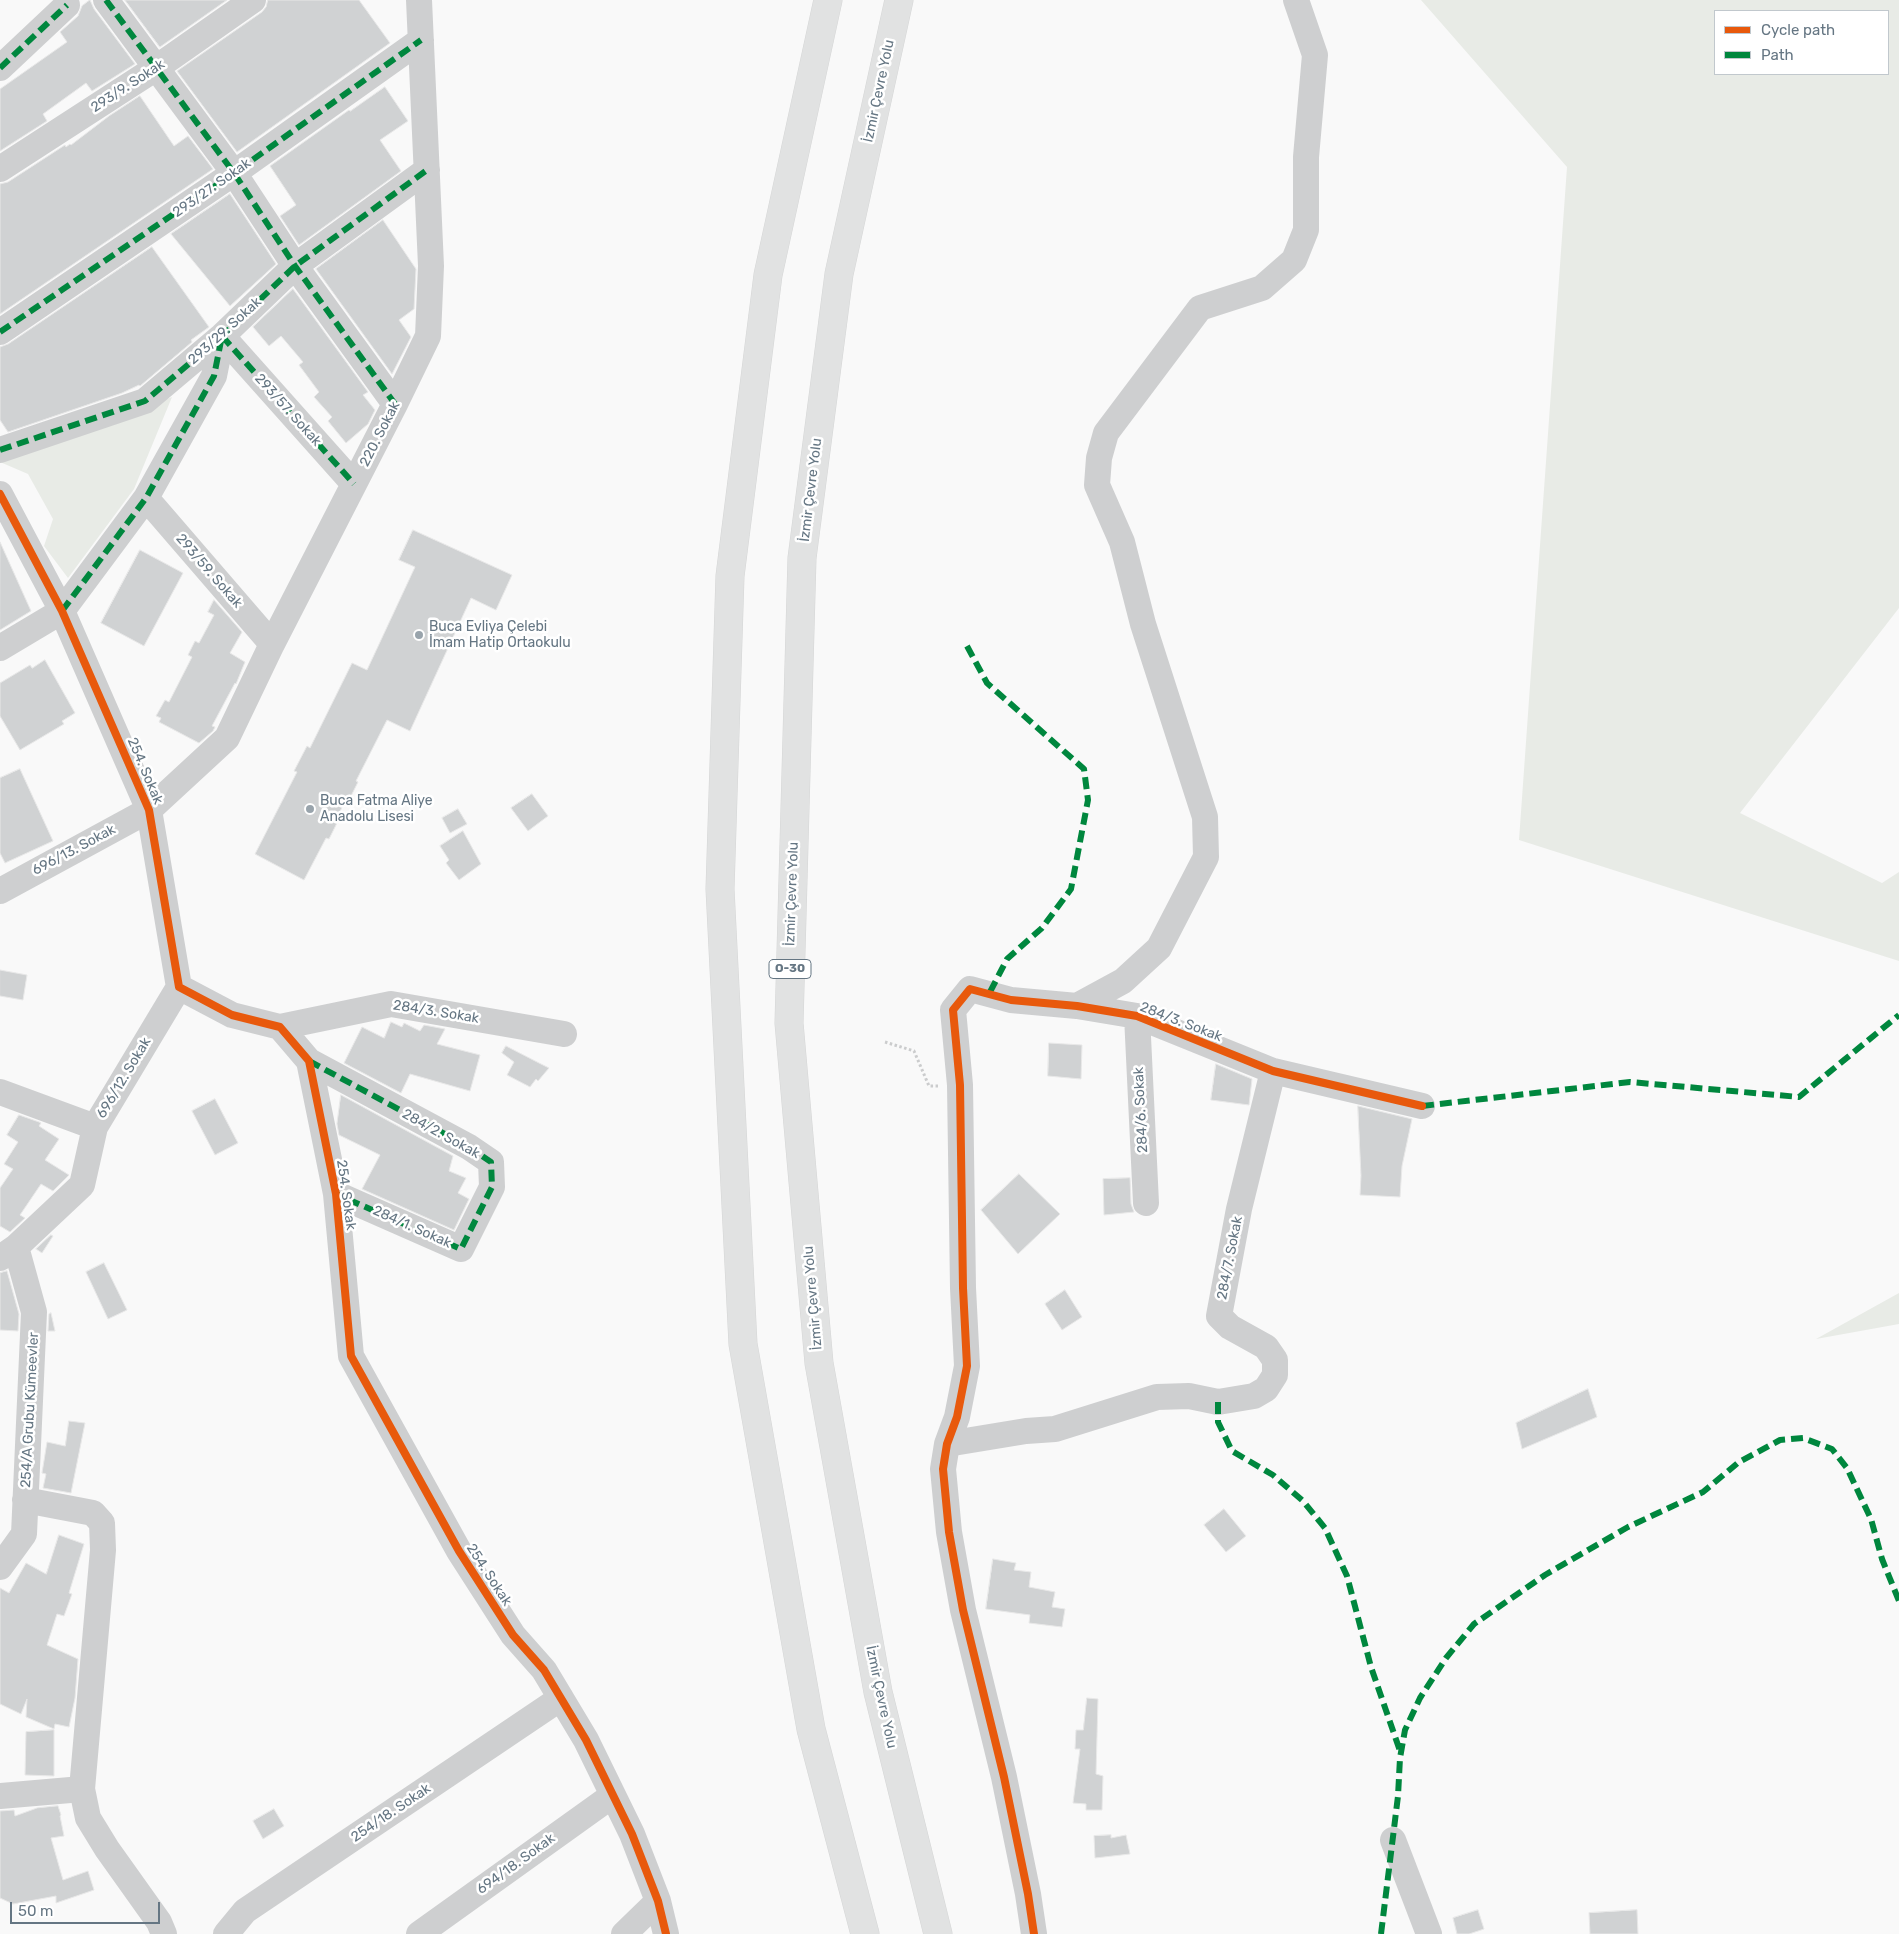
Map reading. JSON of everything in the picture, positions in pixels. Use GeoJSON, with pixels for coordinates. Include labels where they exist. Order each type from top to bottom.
{"type":"FeatureCollection","features":[{"type":"Feature","properties":{"kind":"highway"},"geometry":{"type":"LineString","coordinates":[[828,0],[768,275],[732,566],[720,889],[743,1344],[811,1729],[865,1934]]}},
{"type":"Feature","properties":{"kind":"highway","name":"İzmir Çevre Yolu"},"geometry":{"type":"LineString","coordinates":[[899,0],[839,274],[802,558],[789,1023],[819,1363],[878,1692],[938,1934]]}},
{"type":"Feature","properties":{"kind":"street"},"geometry":{"type":"LineString","coordinates":[[106,0],[234,173],[295,266],[395,404]]}},
{"type":"Feature","properties":{"kind":"street","name":"293/9. Sokak"},"geometry":{"type":"LineString","coordinates":[[0,169],[156,68],[253,0]]}},
{"type":"Feature","properties":{"kind":"street","name":"220. Sokak"},"geometry":{"type":"LineString","coordinates":[[149,810],[227,738],[272,644],[428,336],[431,266],[419,0]]}},
{"type":"Feature","properties":{"kind":"street"},"geometry":{"type":"LineString","coordinates":[[1077,1006],[1123,981],[1159,948],[1206,857],[1205,817],[1143,624],[1122,542],[1097,485],[1099,458],[1106,433],[1200,308],[1262,288],[1294,260],[1306,230],[1306,156],[1315,55],[1296,0]]}},
{"type":"Feature","properties":{"kind":"street"},"geometry":{"type":"LineString","coordinates":[[0,68],[64,2]]}},
{"type":"Feature","properties":{"kind":"street","name":"293/27. Sokak"},"geometry":{"type":"LineString","coordinates":[[0,332],[234,173],[421,40]]}},
{"type":"Feature","properties":{"kind":"street","name":"293/29. Sokak"},"geometry":{"type":"LineString","coordinates":[[0,450],[145,401],[222,336],[295,266],[427,170]]}},
{"type":"Feature","properties":{"kind":"street"},"geometry":{"type":"LineString","coordinates":[[0,648],[62,611],[146,498],[214,376],[222,336]]}},
{"type":"Feature","properties":{"kind":"street","name":"293/57. Sokak"},"geometry":{"type":"LineString","coordinates":[[222,336],[354,484]]}},
{"type":"Feature","properties":{"kind":"street","name":"254. Sokak"},"geometry":{"type":"LineString","coordinates":[[0,494],[62,611],[149,810],[179,988]]}},
{"type":"Feature","properties":{"kind":"street","name":"293/59. Sokak"},"geometry":{"type":"LineString","coordinates":[[146,498],[272,644]]}},
{"type":"Feature","properties":{"kind":"street","name":"696/13. Sokak"},"geometry":{"type":"LineString","coordinates":[[0,891],[149,810]]}},
{"type":"Feature","properties":{"kind":"street"},"geometry":{"type":"LineString","coordinates":[[179,988],[232,1015],[280,1028]]}},
{"type":"Feature","properties":{"kind":"street","name":"696/12. Sokak"},"geometry":{"type":"LineString","coordinates":[[8,1253],[82,1185],[95,1127],[179,988]]}},
{"type":"Feature","properties":{"kind":"street","name":"284/3. Sokak"},"geometry":{"type":"LineString","coordinates":[[960,1085],[953,1010],[970,989],[1011,1000],[1077,1006],[1137,1016],[1272,1070],[1422,1106]]}},
{"type":"Feature","properties":{"kind":"street","name":"284/3. Sokak"},"geometry":{"type":"LineString","coordinates":[[280,1028],[390,1004],[564,1034]]}},
{"type":"Feature","properties":{"kind":"street","name":"284/6. Sokak"},"geometry":{"type":"LineString","coordinates":[[1137,1016],[1146,1203]]}},
{"type":"Feature","properties":{"kind":"street","name":"254. Sokak"},"geometry":{"type":"LineString","coordinates":[[280,1028],[309,1061],[336,1194],[351,1356],[458,1551],[513,1635],[544,1670],[586,1740],[632,1834],[658,1901],[666,1934]]}},
{"type":"Feature","properties":{"kind":"street","name":"284/2. Sokak"},"geometry":{"type":"LineString","coordinates":[[309,1061],[469,1147],[491,1162],[492,1187],[461,1248]]}},
{"type":"Feature","properties":{"kind":"street","name":"284/7. Sokak"},"geometry":{"type":"LineString","coordinates":[[946,1444],[1026,1431],[1055,1429],[1158,1397],[1189,1396],[1218,1402],[1254,1396],[1266,1389],[1275,1375],[1275,1360],[1266,1347],[1230,1327],[1219,1316],[1239,1209],[1272,1070]]}},
{"type":"Feature","properties":{"kind":"street"},"geometry":{"type":"LineString","coordinates":[[960,1085],[963,1288],[967,1366],[957,1417],[946,1444],[943,1469],[949,1532],[963,1610],[1016,1835],[1034,1934]]}},
{"type":"Feature","properties":{"kind":"street"},"geometry":{"type":"LineString","coordinates":[[0,1092],[95,1127]]}},
{"type":"Feature","properties":{"kind":"street","name":"284/1. Sokak"},"geometry":{"type":"LineString","coordinates":[[336,1194],[461,1248]]}},
{"type":"Feature","properties":{"kind":"street","name":"254/A Grubu Kümeevler"},"geometry":{"type":"LineString","coordinates":[[0,1567],[24,1534],[34,1312],[8,1253]]}},
{"type":"Feature","properties":{"kind":"street"},"geometry":{"type":"LineString","coordinates":[[25,1500],[93,1513],[102,1523],[102,1550],[82,1789],[88,1818],[107,1849],[159,1922],[164,1934]]}},
{"type":"Feature","properties":{"kind":"street","name":"254/18. Sokak"},"geometry":{"type":"LineString","coordinates":[[226,1934],[245,1911],[561,1698]]}},
{"type":"Feature","properties":{"kind":"street"},"geometry":{"type":"LineString","coordinates":[[0,1796],[82,1789]]}},
{"type":"Feature","properties":{"kind":"street","name":"694/18. Sokak"},"geometry":{"type":"LineString","coordinates":[[419,1934],[613,1794]]}},
{"type":"Feature","properties":{"kind":"street"},"geometry":{"type":"LineString","coordinates":[[1393,1840],[1429,1934]]}},
{"type":"Feature","properties":{"kind":"street"},"geometry":{"type":"LineString","coordinates":[[624,1934],[658,1901]]}},
{"type":"Feature","properties":{"kind":"path"},"geometry":{"type":"LineString","coordinates":[[885,1042],[914,1051],[929,1086],[960,1085]]}},
{"type":"Feature","properties":{"kind":"shaded area"},"geometry":{"type":"Polygon","coordinates":[[[1421,0],[1899,0],[1899,608],[1740,813],[1882,883],[1899,872],[1899,961],[1519,840],[1567,167],[1421,0]]]}},
{"type":"Feature","properties":{"kind":"shaded area"},"geometry":{"type":"Polygon","coordinates":[[[172,397],[134,489],[68,578],[44,546],[53,519],[28,474],[0,462],[172,397]]]}},
{"type":"Feature","properties":{"kind":"shaded area"},"geometry":{"type":"Polygon","coordinates":[[[1899,1293],[1899,1324],[1816,1339],[1899,1293]]]}},
{"type":"Feature","properties":{"kind":"building"},"geometry":{"type":"Polygon","coordinates":[[[90,0],[94,9],[135,64],[92,91],[86,83],[43,114],[47,121],[0,151],[0,89],[67,42],[60,32],[78,16],[82,6],[90,0]]]}},
{"type":"Feature","properties":{"kind":"building"},"geometry":{"type":"Polygon","coordinates":[[[125,0],[227,0],[160,47],[125,0]]]}},
{"type":"Feature","properties":{"kind":"building"},"geometry":{"type":"Polygon","coordinates":[[[268,0],[359,0],[390,43],[237,152],[177,71],[262,12],[268,0]]]}},
{"type":"Feature","properties":{"kind":"building"},"geometry":{"type":"Polygon","coordinates":[[[385,87],[408,121],[380,140],[401,171],[299,245],[280,216],[296,205],[270,166],[385,87]]]}},
{"type":"Feature","properties":{"kind":"building"},"geometry":{"type":"Polygon","coordinates":[[[140,96],[174,146],[188,136],[213,169],[0,314],[0,184],[8,182],[65,145],[66,147],[71,145],[109,116],[140,96]]]}},
{"type":"Feature","properties":{"kind":"building"},"geometry":{"type":"Polygon","coordinates":[[[230,194],[276,264],[230,306],[171,234],[230,194]]]}},
{"type":"Feature","properties":{"kind":"building"},"geometry":{"type":"Polygon","coordinates":[[[383,220],[416,269],[414,309],[399,320],[411,337],[392,374],[316,269],[383,220]]]}},
{"type":"Feature","properties":{"kind":"building"},"geometry":{"type":"Polygon","coordinates":[[[152,247],[209,327],[191,340],[192,342],[140,386],[8,432],[0,420],[0,347],[8,344],[152,247]]]}},
{"type":"Feature","properties":{"kind":"building"},"geometry":{"type":"Polygon","coordinates":[[[293,289],[368,392],[363,395],[375,410],[368,424],[346,443],[328,421],[332,417],[314,397],[319,392],[299,365],[303,362],[281,336],[269,346],[253,327],[293,289]]]}},
{"type":"Feature","properties":{"kind":"building"},"geometry":{"type":"Polygon","coordinates":[[[413,530],[512,575],[496,610],[471,598],[410,731],[387,720],[356,781],[358,782],[351,796],[349,795],[334,822],[337,823],[329,839],[326,838],[304,880],[255,854],[297,772],[294,771],[307,746],[310,748],[352,663],[367,670],[415,567],[399,560],[413,530]]]}},
{"type":"Feature","properties":{"kind":"building"},"geometry":{"type":"Polygon","coordinates":[[[0,542],[31,611],[0,630],[0,542]]]}},
{"type":"Feature","properties":{"kind":"building"},"geometry":{"type":"Polygon","coordinates":[[[140,550],[183,573],[144,646],[101,623],[140,550]]]}},
{"type":"Feature","properties":{"kind":"building"},"geometry":{"type":"Polygon","coordinates":[[[214,600],[242,632],[230,653],[245,662],[236,684],[212,726],[215,727],[213,731],[199,743],[159,722],[161,718],[156,716],[165,700],[169,702],[192,657],[188,655],[195,641],[199,643],[214,615],[208,612],[214,600]]]}},
{"type":"Feature","properties":{"kind":"building"},"geometry":{"type":"Polygon","coordinates":[[[45,660],[75,713],[62,721],[64,724],[20,750],[0,716],[0,683],[30,665],[32,668],[45,660]]]}},
{"type":"Feature","properties":{"kind":"building"},"geometry":{"type":"Polygon","coordinates":[[[20,769],[53,841],[5,863],[0,853],[0,778],[20,769]]]}},
{"type":"Feature","properties":{"kind":"building"},"geometry":{"type":"Polygon","coordinates":[[[532,794],[548,816],[528,831],[511,808],[532,794]]]}},
{"type":"Feature","properties":{"kind":"building"},"geometry":{"type":"Polygon","coordinates":[[[458,809],[467,824],[450,833],[442,818],[458,809]]]}},
{"type":"Feature","properties":{"kind":"building"},"geometry":{"type":"Polygon","coordinates":[[[463,831],[481,864],[459,880],[446,863],[449,860],[440,846],[463,831]]]}},
{"type":"Feature","properties":{"kind":"building"},"geometry":{"type":"Polygon","coordinates":[[[0,970],[27,975],[23,1000],[0,996],[0,970]]]}},
{"type":"Feature","properties":{"kind":"building"},"geometry":{"type":"Polygon","coordinates":[[[391,1022],[402,1027],[404,1023],[420,1031],[424,1025],[445,1029],[437,1044],[480,1055],[470,1091],[410,1074],[401,1093],[344,1063],[362,1027],[384,1038],[391,1022]]]}},
{"type":"Feature","properties":{"kind":"building"},"geometry":{"type":"Polygon","coordinates":[[[1049,1043],[1082,1045],[1081,1079],[1048,1076],[1049,1043]]]}},
{"type":"Feature","properties":{"kind":"building"},"geometry":{"type":"Polygon","coordinates":[[[506,1046],[549,1068],[530,1087],[507,1075],[514,1062],[502,1053],[506,1046]]]}},
{"type":"Feature","properties":{"kind":"building"},"geometry":{"type":"Polygon","coordinates":[[[1216,1064],[1252,1079],[1249,1105],[1211,1100],[1216,1064]]]}},
{"type":"Feature","properties":{"kind":"building"},"geometry":{"type":"Polygon","coordinates":[[[341,1095],[453,1156],[449,1171],[466,1178],[458,1193],[469,1199],[454,1230],[362,1189],[380,1155],[339,1135],[337,1124],[341,1095]]]}},
{"type":"Feature","properties":{"kind":"building"},"geometry":{"type":"Polygon","coordinates":[[[215,1099],[238,1143],[215,1155],[192,1111],[215,1099]]]}},
{"type":"Feature","properties":{"kind":"building"},"geometry":{"type":"Polygon","coordinates":[[[1358,1106],[1412,1119],[1402,1166],[1400,1197],[1360,1195],[1358,1106]]]}},
{"type":"Feature","properties":{"kind":"building"},"geometry":{"type":"Polygon","coordinates":[[[19,1115],[41,1123],[39,1126],[59,1139],[45,1160],[69,1175],[53,1191],[41,1184],[20,1215],[25,1218],[10,1232],[0,1226],[0,1188],[13,1169],[4,1164],[18,1142],[7,1135],[19,1115]]]}},
{"type":"Feature","properties":{"kind":"building"},"geometry":{"type":"Polygon","coordinates":[[[1019,1174],[1060,1214],[1018,1254],[981,1210],[1019,1174]]]}},
{"type":"Feature","properties":{"kind":"building"},"geometry":{"type":"Polygon","coordinates":[[[1130,1178],[1131,1204],[1134,1212],[1104,1215],[1103,1179],[1130,1178]]]}},
{"type":"Feature","properties":{"kind":"building"},"geometry":{"type":"Polygon","coordinates":[[[51,1235],[53,1236],[42,1253],[36,1249],[51,1235]]]}},
{"type":"Feature","properties":{"kind":"building"},"geometry":{"type":"Polygon","coordinates":[[[104,1263],[127,1310],[108,1319],[86,1272],[104,1263]]]}},
{"type":"Feature","properties":{"kind":"building"},"geometry":{"type":"Polygon","coordinates":[[[7,1271],[19,1314],[18,1331],[0,1330],[0,1273],[7,1271]]]}},
{"type":"Feature","properties":{"kind":"building"},"geometry":{"type":"Polygon","coordinates":[[[1065,1290],[1082,1317],[1062,1330],[1045,1304],[1065,1290]]]}},
{"type":"Feature","properties":{"kind":"building"},"geometry":{"type":"Polygon","coordinates":[[[51,1313],[55,1331],[48,1331],[49,1314],[51,1313]]]}},
{"type":"Feature","properties":{"kind":"building"},"geometry":{"type":"Polygon","coordinates":[[[1588,1389],[1597,1417],[1522,1449],[1516,1423],[1588,1389]]]}},
{"type":"Feature","properties":{"kind":"building"},"geometry":{"type":"Polygon","coordinates":[[[69,1421],[85,1423],[71,1493],[43,1488],[46,1474],[42,1473],[47,1442],[65,1446],[69,1421]]]}},
{"type":"Feature","properties":{"kind":"building"},"geometry":{"type":"Polygon","coordinates":[[[1224,1509],[1246,1536],[1226,1552],[1204,1525],[1224,1509]]]}},
{"type":"Feature","properties":{"kind":"building"},"geometry":{"type":"Polygon","coordinates":[[[59,1535],[84,1544],[69,1593],[72,1594],[64,1616],[57,1614],[47,1645],[78,1659],[75,1698],[69,1727],[55,1724],[54,1729],[26,1717],[27,1699],[21,1714],[0,1704],[0,1588],[9,1593],[26,1563],[46,1574],[59,1535]]]}},
{"type":"Feature","properties":{"kind":"building"},"geometry":{"type":"Polygon","coordinates":[[[993,1559],[1016,1563],[1014,1570],[1031,1572],[1029,1587],[1055,1592],[1052,1607],[1065,1609],[1062,1627],[1029,1623],[1030,1615],[986,1609],[993,1559]]]}},
{"type":"Feature","properties":{"kind":"building"},"geometry":{"type":"Polygon","coordinates":[[[1087,1698],[1098,1699],[1096,1774],[1103,1776],[1102,1810],[1086,1810],[1086,1804],[1073,1803],[1080,1749],[1075,1749],[1076,1730],[1083,1730],[1087,1698]]]}},
{"type":"Feature","properties":{"kind":"building"},"geometry":{"type":"Polygon","coordinates":[[[54,1730],[54,1776],[25,1775],[26,1732],[54,1730]]]}},
{"type":"Feature","properties":{"kind":"building"},"geometry":{"type":"Polygon","coordinates":[[[58,1806],[64,1836],[51,1838],[63,1880],[88,1871],[94,1890],[56,1903],[56,1896],[13,1904],[0,1898],[0,1811],[14,1810],[15,1816],[37,1808],[58,1806]]]}},
{"type":"Feature","properties":{"kind":"building"},"geometry":{"type":"Polygon","coordinates":[[[274,1809],[284,1826],[263,1839],[253,1821],[274,1809]]]}},
{"type":"Feature","properties":{"kind":"building"},"geometry":{"type":"Polygon","coordinates":[[[1111,1835],[1111,1838],[1126,1835],[1130,1854],[1095,1858],[1094,1836],[1111,1835]]]}},
{"type":"Feature","properties":{"kind":"building"},"geometry":{"type":"Polygon","coordinates":[[[1478,1910],[1484,1929],[1469,1934],[1457,1934],[1453,1918],[1478,1910]]]}},
{"type":"Feature","properties":{"kind":"building"},"geometry":{"type":"Polygon","coordinates":[[[1637,1910],[1638,1934],[1590,1934],[1589,1913],[1637,1910]]]}},
{"type":"Feature","properties":{"kind":"marked path"},"geometry":{"type":"LineString","coordinates":[[106,0],[234,173],[295,266],[395,404]]}},
{"type":"Feature","properties":{"kind":"marked path"},"geometry":{"type":"LineString","coordinates":[[0,68],[67,5]]}},
{"type":"Feature","properties":{"kind":"marked path"},"geometry":{"type":"LineString","coordinates":[[0,332],[234,173],[421,40]]}},
{"type":"Feature","properties":{"kind":"marked path"},"geometry":{"type":"LineString","coordinates":[[0,450],[145,401],[222,336],[295,266],[427,170]]}},
{"type":"Feature","properties":{"kind":"marked path"},"geometry":{"type":"LineString","coordinates":[[222,336],[354,484]]}},
{"type":"Feature","properties":{"kind":"marked path"},"geometry":{"type":"LineString","coordinates":[[62,611],[146,498],[214,376],[222,336]]}},
{"type":"Feature","properties":{"kind":"marked path"},"geometry":{"type":"LineString","coordinates":[[967,646],[987,683],[1084,769],[1088,800],[1071,889],[1042,928],[1007,959],[989,994]]}},
{"type":"Feature","properties":{"kind":"marked path"},"geometry":{"type":"LineString","coordinates":[[1422,1106],[1630,1082],[1799,1097],[1899,1015]]}},
{"type":"Feature","properties":{"kind":"marked path"},"geometry":{"type":"LineString","coordinates":[[309,1061],[469,1147],[491,1162],[492,1187],[461,1249],[336,1194]]}},
{"type":"Feature","properties":{"kind":"marked path"},"geometry":{"type":"LineString","coordinates":[[1218,1402],[1218,1422],[1232,1451],[1273,1475],[1303,1501],[1325,1528],[1347,1576],[1371,1667],[1400,1751]]}},
{"type":"Feature","properties":{"kind":"marked path"},"geometry":{"type":"LineString","coordinates":[[1381,1934],[1398,1796],[1400,1758],[1405,1730],[1420,1698],[1446,1658],[1474,1624],[1545,1575],[1628,1527],[1703,1492],[1739,1462],[1780,1440],[1803,1438],[1832,1449],[1847,1468],[1871,1519],[1882,1559],[1899,1601]]}},
{"type":"Feature","properties":{"kind":"cycle path"},"geometry":{"type":"LineString","coordinates":[[0,494],[62,611],[149,810],[179,987],[232,1015],[280,1027],[309,1061],[336,1194],[351,1356],[459,1551],[513,1635],[544,1670],[586,1740],[632,1834],[658,1901],[666,1934]]}},
{"type":"Feature","properties":{"kind":"cycle path"},"geometry":{"type":"LineString","coordinates":[[1034,1934],[1028,1894],[1004,1777],[963,1610],[949,1532],[943,1469],[947,1444],[957,1417],[967,1366],[963,1288],[960,1085],[953,1010],[970,989],[1011,1000],[1077,1006],[1137,1016],[1273,1071],[1422,1106]]}},
{"type":"Feature","properties":{"kind":"place","name":"Buca Evliya Çelebi İmam Hatip Ortaokulu"},"geometry":{"type":"Point","coordinates":[419,635]}},
{"type":"Feature","properties":{"kind":"place","name":"Buca Fatma Aliye Anadolu Lisesi"},"geometry":{"type":"Point","coordinates":[310,809]}}]}
